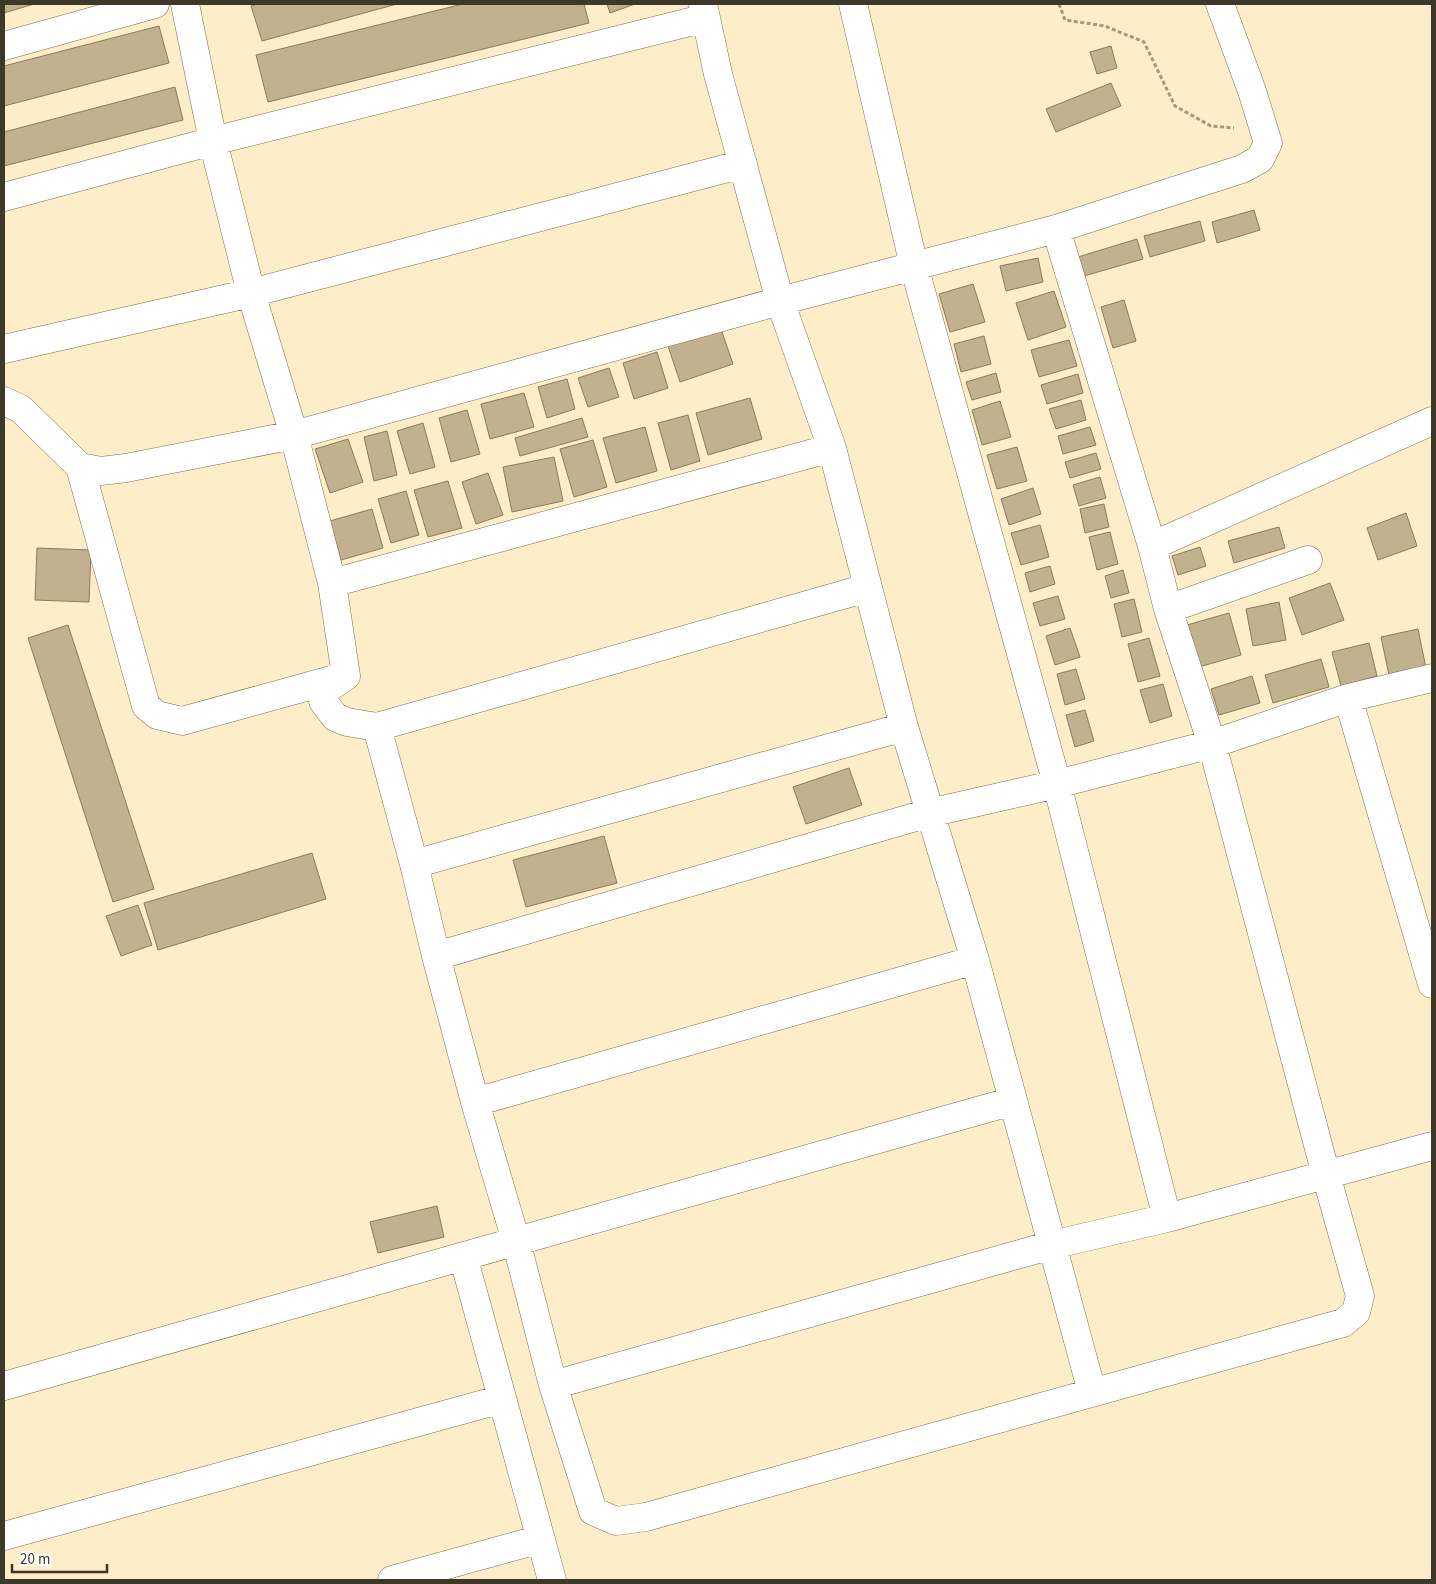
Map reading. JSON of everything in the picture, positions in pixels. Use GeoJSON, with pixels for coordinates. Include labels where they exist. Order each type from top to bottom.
{"type":"FeatureCollection","features":[{"type":"Feature","properties":{"kind":"street"},"geometry":{"type":"LineString","coordinates":[[4,46],[155,4]]}},
{"type":"Feature","properties":{"kind":"street"},"geometry":{"type":"LineString","coordinates":[[185,4],[213,141],[251,293],[294,435],[332,582],[346,676]]}},
{"type":"Feature","properties":{"kind":"street"},"geometry":{"type":"LineString","coordinates":[[853,4],[914,266],[1056,784],[1167,1218]]}},
{"type":"Feature","properties":{"kind":"street"},"geometry":{"type":"LineString","coordinates":[[80,467],[101,471],[126,468],[294,435],[780,301],[1056,229],[1242,169],[1260,158],[1268,143],[1250,83],[1220,4]]}},
{"type":"Feature","properties":{"kind":"street"},"geometry":{"type":"LineString","coordinates":[[4,197],[704,11],[718,74],[780,301],[832,448],[904,727],[975,960],[1092,1392]]}},
{"type":"Feature","properties":{"kind":"street"},"geometry":{"type":"LineString","coordinates":[[4,349],[251,293],[743,164]]}},
{"type":"Feature","properties":{"kind":"street"},"geometry":{"type":"LineString","coordinates":[[377,727],[475,1102],[516,1241],[553,1385],[593,1511],[616,1521],[646,1517],[1342,1323],[1356,1312],[1360,1296],[1326,1175],[1212,744],[1168,609],[1152,546],[1056,229]]}},
{"type":"Feature","properties":{"kind":"street"},"geometry":{"type":"LineString","coordinates":[[4,401],[21,409],[80,467],[146,706],[158,716],[182,721],[346,676]]}},
{"type":"Feature","properties":{"kind":"street"},"geometry":{"type":"LineString","coordinates":[[1152,546],[1432,421]]}},
{"type":"Feature","properties":{"kind":"street"},"geometry":{"type":"LineString","coordinates":[[332,582],[832,448]]}},
{"type":"Feature","properties":{"kind":"street"},"geometry":{"type":"LineString","coordinates":[[1168,609],[1308,560]]}},
{"type":"Feature","properties":{"kind":"street"},"geometry":{"type":"LineString","coordinates":[[346,676],[325,690],[323,701],[335,718],[377,727],[867,588]]}},
{"type":"Feature","properties":{"kind":"street"},"geometry":{"type":"LineString","coordinates":[[436,956],[929,813],[1056,784],[1212,744],[1348,698],[1432,678]]}},
{"type":"Feature","properties":{"kind":"street"},"geometry":{"type":"LineString","coordinates":[[1348,698],[1432,984]]}},
{"type":"Feature","properties":{"kind":"street"},"geometry":{"type":"LineString","coordinates":[[414,864],[904,727]]}},
{"type":"Feature","properties":{"kind":"street"},"geometry":{"type":"LineString","coordinates":[[475,1102],[975,960]]}},
{"type":"Feature","properties":{"kind":"street"},"geometry":{"type":"LineString","coordinates":[[4,1386],[1013,1101]]}},
{"type":"Feature","properties":{"kind":"street"},"geometry":{"type":"LineString","coordinates":[[553,1385],[1052,1246],[1167,1218],[1432,1146]]}},
{"type":"Feature","properties":{"kind":"street"},"geometry":{"type":"LineString","coordinates":[[463,1256],[552,1580]]}},
{"type":"Feature","properties":{"kind":"street"},"geometry":{"type":"LineString","coordinates":[[4,1536],[502,1399]]}},
{"type":"Feature","properties":{"kind":"street"},"geometry":{"type":"LineString","coordinates":[[392,1580],[541,1539]]}},
{"type":"Feature","properties":{"kind":"path"},"geometry":{"type":"LineString","coordinates":[[1059,4],[1065,20],[1105,26],[1144,42],[1175,106],[1211,126],[1229,129],[1261,124]]}},
{"type":"Feature","properties":{"kind":"building"},"geometry":{"type":"Polygon","coordinates":[[[4,4],[34,4],[4,13],[4,4]]]}},
{"type":"Feature","properties":{"kind":"building"},"geometry":{"type":"Polygon","coordinates":[[[258,4],[397,4],[262,41],[251,6],[258,4]]]}},
{"type":"Feature","properties":{"kind":"building"},"geometry":{"type":"Polygon","coordinates":[[[463,4],[584,4],[589,23],[268,102],[256,55],[463,4]]]}},
{"type":"Feature","properties":{"kind":"building"},"geometry":{"type":"Polygon","coordinates":[[[607,4],[635,4],[610,13],[607,4]]]}},
{"type":"Feature","properties":{"kind":"building"},"geometry":{"type":"Polygon","coordinates":[[[159,26],[169,63],[4,106],[4,66],[159,26]]]}},
{"type":"Feature","properties":{"kind":"building"},"geometry":{"type":"Polygon","coordinates":[[[1111,46],[1117,68],[1097,74],[1090,52],[1111,46]]]}},
{"type":"Feature","properties":{"kind":"building"},"geometry":{"type":"Polygon","coordinates":[[[1111,83],[1121,106],[1056,132],[1046,109],[1111,83]]]}},
{"type":"Feature","properties":{"kind":"building"},"geometry":{"type":"Polygon","coordinates":[[[175,87],[183,120],[4,166],[4,132],[175,87]]]}},
{"type":"Feature","properties":{"kind":"building"},"geometry":{"type":"Polygon","coordinates":[[[1254,210],[1260,230],[1217,243],[1212,222],[1254,210]]]}},
{"type":"Feature","properties":{"kind":"building"},"geometry":{"type":"Polygon","coordinates":[[[1200,221],[1205,241],[1150,257],[1144,236],[1200,221]]]}},
{"type":"Feature","properties":{"kind":"building"},"geometry":{"type":"Polygon","coordinates":[[[1137,239],[1143,259],[1084,276],[1078,257],[1137,239]]]}},
{"type":"Feature","properties":{"kind":"building"},"geometry":{"type":"Polygon","coordinates":[[[1038,258],[1043,282],[1006,291],[1000,266],[1038,258]]]}},
{"type":"Feature","properties":{"kind":"building"},"geometry":{"type":"Polygon","coordinates":[[[973,284],[985,322],[950,332],[939,294],[973,284]]]}},
{"type":"Feature","properties":{"kind":"building"},"geometry":{"type":"Polygon","coordinates":[[[1054,291],[1066,327],[1028,340],[1016,303],[1054,291]]]}},
{"type":"Feature","properties":{"kind":"building"},"geometry":{"type":"Polygon","coordinates":[[[1124,300],[1136,341],[1113,348],[1101,307],[1124,300]]]}},
{"type":"Feature","properties":{"kind":"building"},"geometry":{"type":"Polygon","coordinates":[[[721,329],[733,364],[680,382],[668,346],[721,329]]]}},
{"type":"Feature","properties":{"kind":"building"},"geometry":{"type":"Polygon","coordinates":[[[984,336],[991,364],[961,372],[954,344],[984,336]]]}},
{"type":"Feature","properties":{"kind":"building"},"geometry":{"type":"Polygon","coordinates":[[[1069,340],[1077,366],[1039,377],[1031,350],[1069,340]]]}},
{"type":"Feature","properties":{"kind":"building"},"geometry":{"type":"Polygon","coordinates":[[[657,352],[668,388],[634,399],[623,363],[657,352]]]}},
{"type":"Feature","properties":{"kind":"building"},"geometry":{"type":"Polygon","coordinates":[[[609,368],[619,397],[588,407],[578,378],[609,368]]]}},
{"type":"Feature","properties":{"kind":"building"},"geometry":{"type":"Polygon","coordinates":[[[996,373],[1001,392],[972,400],[966,382],[996,373]]]}},
{"type":"Feature","properties":{"kind":"building"},"geometry":{"type":"Polygon","coordinates":[[[1078,374],[1083,393],[1047,404],[1041,385],[1078,374]]]}},
{"type":"Feature","properties":{"kind":"building"},"geometry":{"type":"Polygon","coordinates":[[[567,379],[575,409],[547,418],[538,387],[567,379]]]}},
{"type":"Feature","properties":{"kind":"building"},"geometry":{"type":"Polygon","coordinates":[[[524,393],[534,427],[490,439],[481,404],[524,393]]]}},
{"type":"Feature","properties":{"kind":"building"},"geometry":{"type":"Polygon","coordinates":[[[750,398],[762,439],[708,455],[696,413],[750,398]]]}},
{"type":"Feature","properties":{"kind":"building"},"geometry":{"type":"Polygon","coordinates":[[[1081,400],[1086,420],[1056,429],[1049,409],[1081,400]]]}},
{"type":"Feature","properties":{"kind":"building"},"geometry":{"type":"Polygon","coordinates":[[[1000,401],[1011,437],[982,445],[972,410],[1000,401]]]}},
{"type":"Feature","properties":{"kind":"building"},"geometry":{"type":"Polygon","coordinates":[[[467,410],[480,454],[451,462],[439,418],[467,410]]]}},
{"type":"Feature","properties":{"kind":"building"},"geometry":{"type":"Polygon","coordinates":[[[688,415],[700,461],[671,470],[658,423],[688,415]]]}},
{"type":"Feature","properties":{"kind":"building"},"geometry":{"type":"Polygon","coordinates":[[[582,418],[588,437],[520,456],[515,438],[582,418]]]}},
{"type":"Feature","properties":{"kind":"building"},"geometry":{"type":"Polygon","coordinates":[[[423,423],[435,467],[410,474],[397,431],[423,423]]]}},
{"type":"Feature","properties":{"kind":"building"},"geometry":{"type":"Polygon","coordinates":[[[645,427],[657,471],[616,483],[603,438],[645,427]]]}},
{"type":"Feature","properties":{"kind":"building"},"geometry":{"type":"Polygon","coordinates":[[[1090,427],[1096,445],[1063,454],[1058,436],[1090,427]]]}},
{"type":"Feature","properties":{"kind":"building"},"geometry":{"type":"Polygon","coordinates":[[[387,431],[397,475],[374,481],[364,437],[387,431]]]}},
{"type":"Feature","properties":{"kind":"building"},"geometry":{"type":"Polygon","coordinates":[[[348,439],[363,482],[330,493],[315,449],[348,439]]]}},
{"type":"Feature","properties":{"kind":"building"},"geometry":{"type":"Polygon","coordinates":[[[593,440],[607,487],[574,497],[560,449],[593,440]]]}},
{"type":"Feature","properties":{"kind":"building"},"geometry":{"type":"Polygon","coordinates":[[[1017,447],[1027,481],[997,489],[987,455],[1017,447]]]}},
{"type":"Feature","properties":{"kind":"building"},"geometry":{"type":"Polygon","coordinates":[[[1096,453],[1101,469],[1070,478],[1065,462],[1096,453]]]}},
{"type":"Feature","properties":{"kind":"building"},"geometry":{"type":"Polygon","coordinates":[[[554,457],[563,501],[512,512],[503,467],[554,457]]]}},
{"type":"Feature","properties":{"kind":"building"},"geometry":{"type":"Polygon","coordinates":[[[488,473],[503,515],[476,524],[462,482],[488,473]]]}},
{"type":"Feature","properties":{"kind":"building"},"geometry":{"type":"Polygon","coordinates":[[[1100,477],[1106,498],[1079,506],[1073,485],[1100,477]]]}},
{"type":"Feature","properties":{"kind":"building"},"geometry":{"type":"Polygon","coordinates":[[[448,481],[462,528],[428,537],[414,490],[448,481]]]}},
{"type":"Feature","properties":{"kind":"building"},"geometry":{"type":"Polygon","coordinates":[[[1033,488],[1041,514],[1009,525],[1001,499],[1033,488]]]}},
{"type":"Feature","properties":{"kind":"building"},"geometry":{"type":"Polygon","coordinates":[[[406,491],[419,535],[391,543],[378,499],[406,491]]]}},
{"type":"Feature","properties":{"kind":"building"},"geometry":{"type":"Polygon","coordinates":[[[1104,504],[1109,527],[1085,533],[1080,509],[1104,504]]]}},
{"type":"Feature","properties":{"kind":"building"},"geometry":{"type":"Polygon","coordinates":[[[372,509],[383,548],[341,560],[330,521],[372,509]]]}},
{"type":"Feature","properties":{"kind":"building"},"geometry":{"type":"Polygon","coordinates":[[[1406,513],[1417,546],[1378,560],[1367,528],[1406,513]]]}},
{"type":"Feature","properties":{"kind":"building"},"geometry":{"type":"Polygon","coordinates":[[[1040,525],[1049,557],[1021,565],[1011,533],[1040,525]]]}},
{"type":"Feature","properties":{"kind":"building"},"geometry":{"type":"Polygon","coordinates":[[[1279,527],[1285,548],[1234,563],[1228,541],[1279,527]]]}},
{"type":"Feature","properties":{"kind":"building"},"geometry":{"type":"Polygon","coordinates":[[[1110,532],[1118,564],[1097,570],[1089,537],[1110,532]]]}},
{"type":"Feature","properties":{"kind":"building"},"geometry":{"type":"Polygon","coordinates":[[[1200,547],[1206,566],[1178,575],[1172,556],[1200,547]]]}},
{"type":"Feature","properties":{"kind":"building"},"geometry":{"type":"Polygon","coordinates":[[[37,548],[91,550],[89,602],[35,600],[37,548]]]}},
{"type":"Feature","properties":{"kind":"building"},"geometry":{"type":"Polygon","coordinates":[[[1050,566],[1055,584],[1030,592],[1025,573],[1050,566]]]}},
{"type":"Feature","properties":{"kind":"building"},"geometry":{"type":"Polygon","coordinates":[[[1123,570],[1129,593],[1111,598],[1105,576],[1123,570]]]}},
{"type":"Feature","properties":{"kind":"building"},"geometry":{"type":"Polygon","coordinates":[[[1330,583],[1344,620],[1302,635],[1289,598],[1330,583]]]}},
{"type":"Feature","properties":{"kind":"building"},"geometry":{"type":"Polygon","coordinates":[[[1058,596],[1065,619],[1040,626],[1033,603],[1058,596]]]}},
{"type":"Feature","properties":{"kind":"building"},"geometry":{"type":"Polygon","coordinates":[[[1134,599],[1142,632],[1122,637],[1114,604],[1134,599]]]}},
{"type":"Feature","properties":{"kind":"building"},"geometry":{"type":"Polygon","coordinates":[[[1279,602],[1286,640],[1253,646],[1246,609],[1279,602]]]}},
{"type":"Feature","properties":{"kind":"building"},"geometry":{"type":"Polygon","coordinates":[[[1229,613],[1241,655],[1199,667],[1187,625],[1229,613]]]}},
{"type":"Feature","properties":{"kind":"building"},"geometry":{"type":"Polygon","coordinates":[[[68,625],[154,889],[113,902],[28,638],[68,625]]]}},
{"type":"Feature","properties":{"kind":"building"},"geometry":{"type":"Polygon","coordinates":[[[1070,628],[1080,657],[1055,665],[1046,636],[1070,628]]]}},
{"type":"Feature","properties":{"kind":"building"},"geometry":{"type":"Polygon","coordinates":[[[1418,629],[1426,668],[1389,675],[1381,637],[1418,629]]]}},
{"type":"Feature","properties":{"kind":"building"},"geometry":{"type":"Polygon","coordinates":[[[1149,638],[1160,676],[1138,682],[1128,644],[1149,638]]]}},
{"type":"Feature","properties":{"kind":"building"},"geometry":{"type":"Polygon","coordinates":[[[1369,643],[1377,676],[1341,686],[1332,652],[1369,643]]]}},
{"type":"Feature","properties":{"kind":"building"},"geometry":{"type":"Polygon","coordinates":[[[1321,659],[1329,687],[1273,703],[1265,675],[1321,659]]]}},
{"type":"Feature","properties":{"kind":"building"},"geometry":{"type":"Polygon","coordinates":[[[1076,669],[1085,699],[1065,705],[1057,674],[1076,669]]]}},
{"type":"Feature","properties":{"kind":"building"},"geometry":{"type":"Polygon","coordinates":[[[1252,676],[1260,703],[1219,715],[1211,689],[1252,676]]]}},
{"type":"Feature","properties":{"kind":"building"},"geometry":{"type":"Polygon","coordinates":[[[1163,684],[1172,716],[1150,723],[1140,690],[1163,684]]]}},
{"type":"Feature","properties":{"kind":"building"},"geometry":{"type":"Polygon","coordinates":[[[1085,710],[1094,741],[1075,747],[1066,715],[1085,710]]]}},
{"type":"Feature","properties":{"kind":"building"},"geometry":{"type":"Polygon","coordinates":[[[849,768],[862,805],[806,824],[793,787],[849,768]]]}},
{"type":"Feature","properties":{"kind":"building"},"geometry":{"type":"Polygon","coordinates":[[[604,836],[617,883],[526,907],[513,860],[604,836]]]}},
{"type":"Feature","properties":{"kind":"building"},"geometry":{"type":"Polygon","coordinates":[[[312,853],[326,899],[158,950],[144,903],[312,853]]]}},
{"type":"Feature","properties":{"kind":"building"},"geometry":{"type":"Polygon","coordinates":[[[138,905],[152,945],[121,956],[106,916],[138,905]]]}},
{"type":"Feature","properties":{"kind":"building"},"geometry":{"type":"Polygon","coordinates":[[[437,1206],[444,1237],[378,1253],[370,1222],[437,1206]]]}}]}
